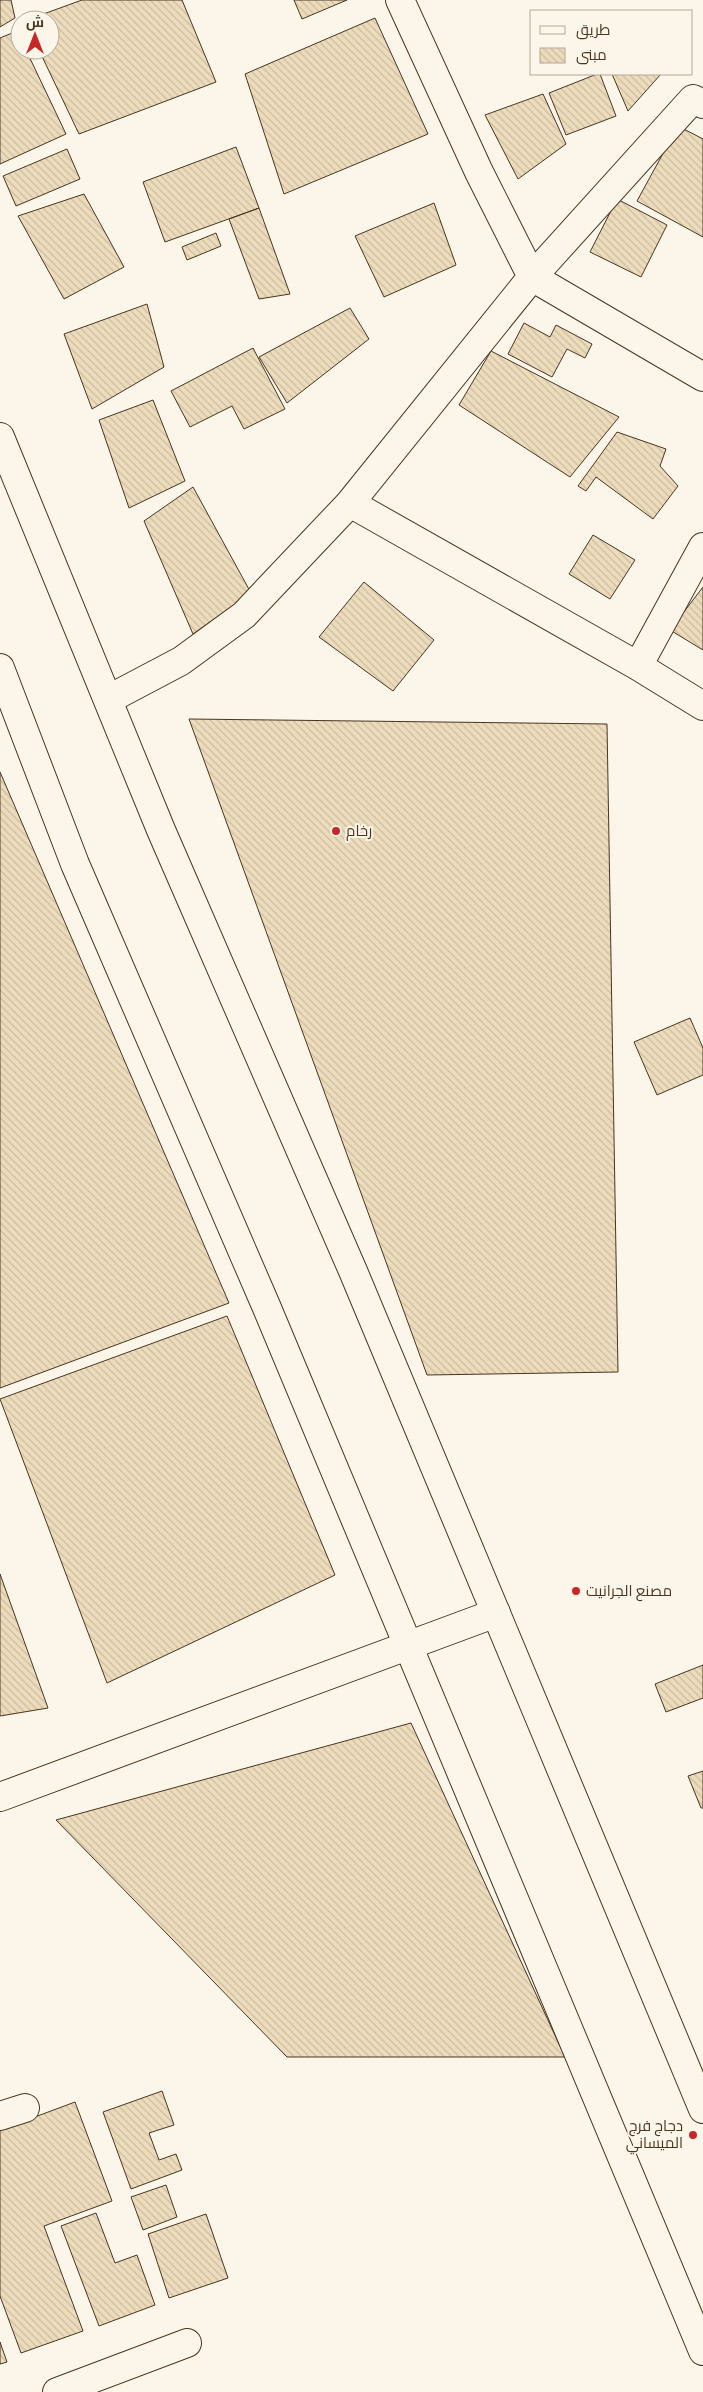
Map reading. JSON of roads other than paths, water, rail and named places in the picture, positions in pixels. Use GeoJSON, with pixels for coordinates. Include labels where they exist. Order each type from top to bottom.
{"type":"FeatureCollection","features":[{"type":"Feature","properties":{"kind":"main road"},"geometry":{"type":"LineString","coordinates":[[400,0],[479,172],[532,277],[703,377]]}},
{"type":"Feature","properties":{"kind":"main road"},"geometry":{"type":"LineString","coordinates":[[109,699],[181,662],[244,615],[350,503],[532,277],[700,96]]}},
{"type":"Feature","properties":{"kind":"main road"},"geometry":{"type":"LineString","coordinates":[[0,437],[162,830],[353,1271],[703,2109]]}},
{"type":"Feature","properties":{"kind":"main road"},"geometry":{"type":"LineString","coordinates":[[350,503],[638,666],[703,706]]}},
{"type":"Feature","properties":{"kind":"main road"},"geometry":{"type":"LineString","coordinates":[[638,666],[703,547]]}},
{"type":"Feature","properties":{"kind":"main road"},"geometry":{"type":"LineString","coordinates":[[2,677],[75,864],[410,1645],[703,2351]]}},
{"type":"Feature","properties":{"kind":"main road"},"geometry":{"type":"LineString","coordinates":[[0,1797],[496,1613]]}},
{"type":"Feature","properties":{"kind":"main road"},"geometry":{"type":"LineString","coordinates":[[57,2392],[187,2343]]}},
{"type":"Feature","properties":{"kind":"place","name":"رخام"},"geometry":{"type":"Point","coordinates":[336,831]}},
{"type":"Feature","properties":{"kind":"place","name":"مصنع الجرانيت"},"geometry":{"type":"Point","coordinates":[576,1591]}},
{"type":"Feature","properties":{"kind":"place","name":"دجاج فرج الميساني"},"geometry":{"type":"Point","coordinates":[693,2135]}}]}
